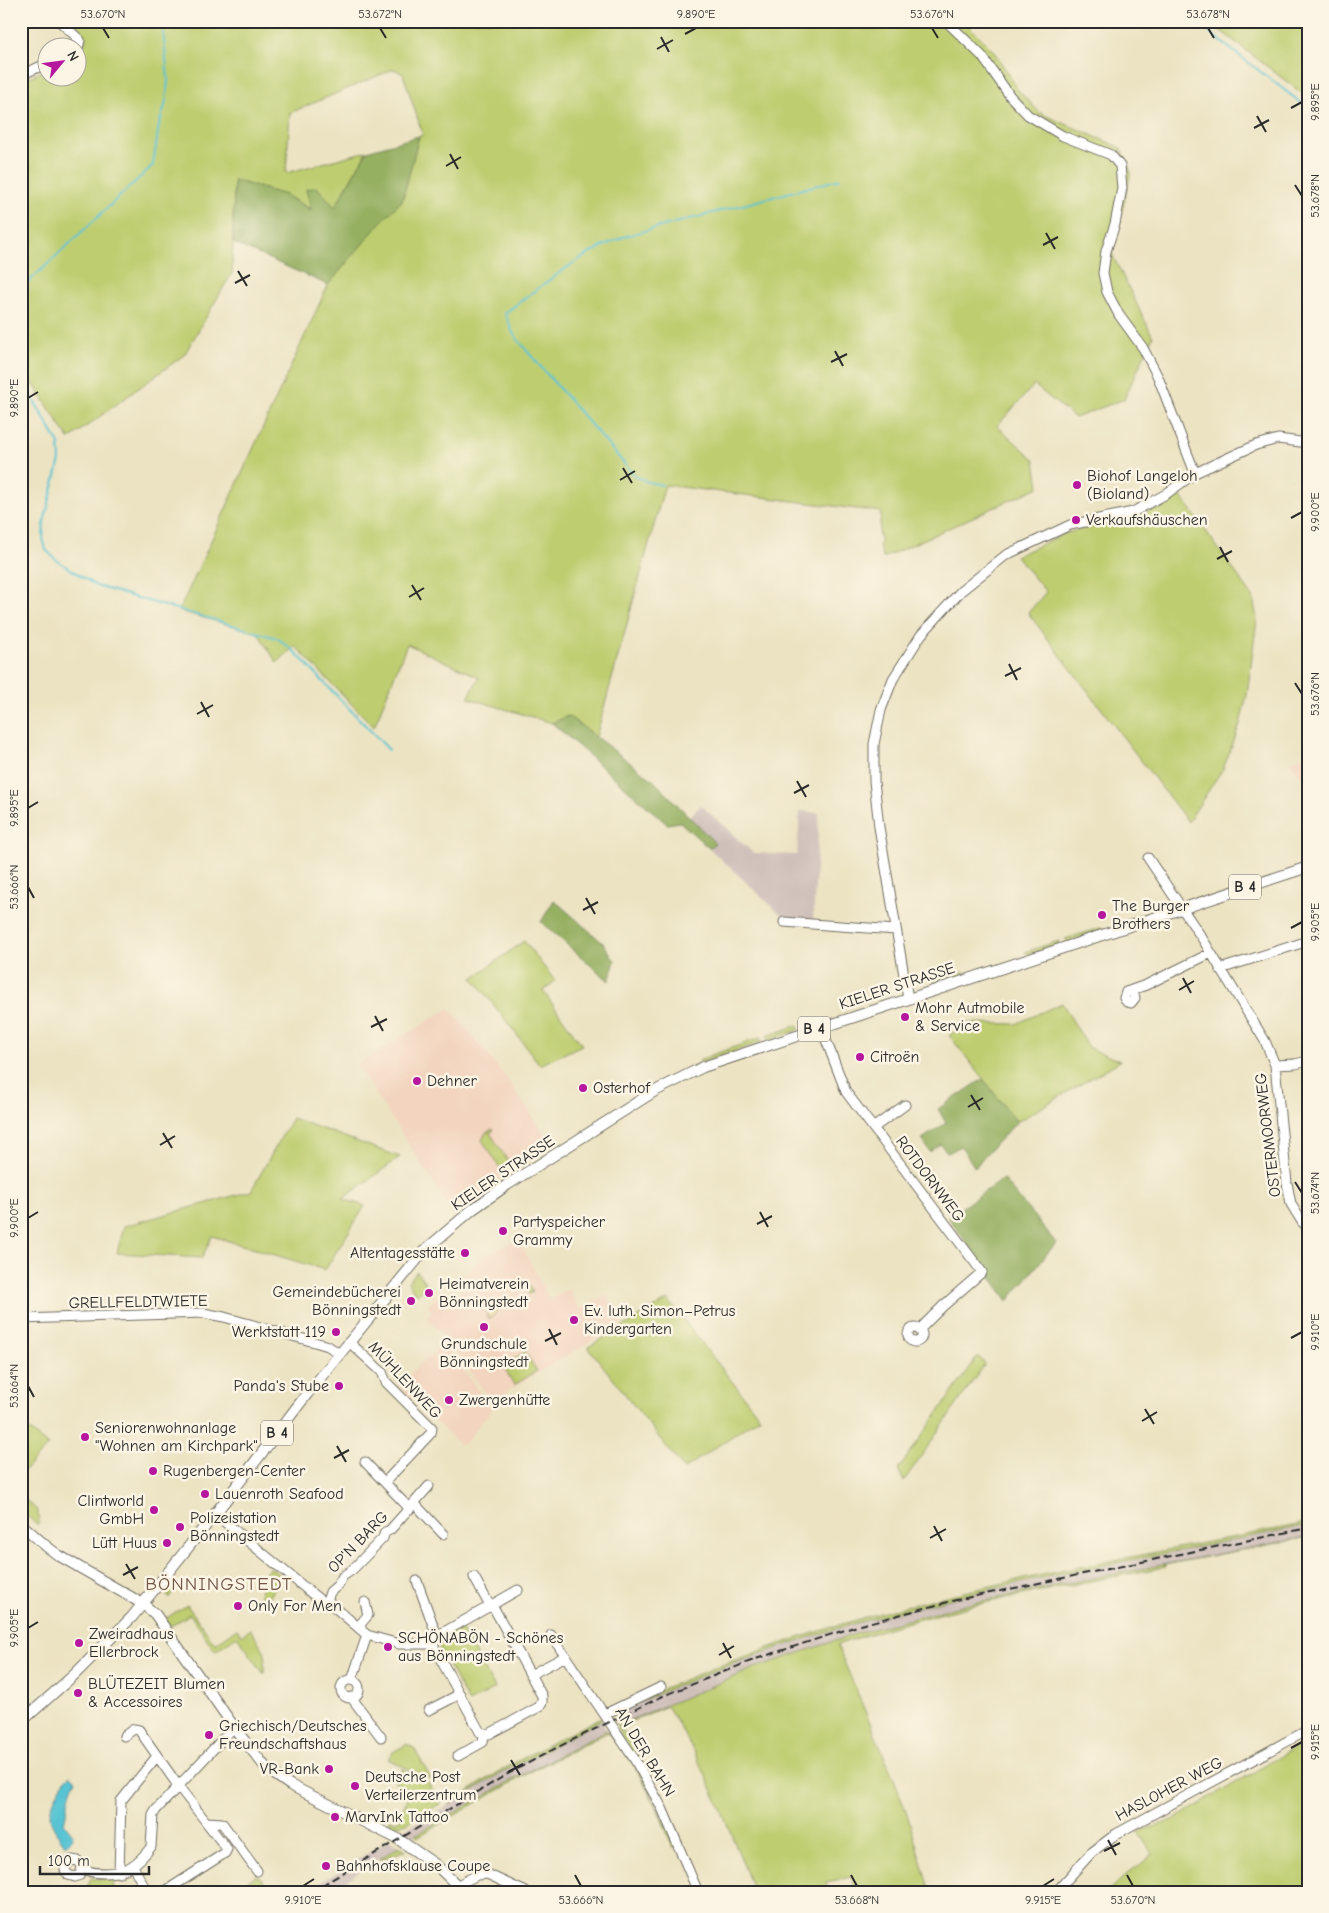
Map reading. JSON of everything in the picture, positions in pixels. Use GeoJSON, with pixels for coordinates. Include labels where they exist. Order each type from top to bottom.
{"type":"FeatureCollection","features":[{"type":"Feature","properties":{"kind":"main road","name":"KIELER STRASSE"},"geometry":{"type":"LineString","coordinates":[[21,1722],[106,1644],[142,1604],[349,1342],[424,1251],[473,1208],[507,1185],[638,1101],[679,1078],[717,1062],[1308,867]]}},
{"type":"Feature","properties":{"kind":"main road"},"geometry":{"type":"LineString","coordinates":[[21,1524],[58,1555],[156,1614],[257,1758],[278,1778],[410,1846],[436,1865],[461,1889]]}},
{"type":"Feature","properties":{"kind":"street"},"geometry":{"type":"LineString","coordinates":[[59,21],[78,38]]}},
{"type":"Feature","properties":{"kind":"street"},"geometry":{"type":"LineString","coordinates":[[946,21],[982,56],[1010,96],[1028,115],[1063,136],[1111,155],[1120,166],[1122,188],[1115,224],[1106,251],[1104,273],[1107,292],[1119,315],[1143,348],[1158,377],[1195,473]]}},
{"type":"Feature","properties":{"kind":"street"},"geometry":{"type":"LineString","coordinates":[[21,75],[38,67]]}},
{"type":"Feature","properties":{"kind":"street"},"geometry":{"type":"LineString","coordinates":[[908,999],[879,827],[874,781],[874,744],[881,710],[893,679],[921,635],[961,591],[1006,555],[1070,526],[1133,512],[1166,494],[1195,473],[1256,445],[1278,439],[1308,443]]}},
{"type":"Feature","properties":{"kind":"street"},"geometry":{"type":"LineString","coordinates":[[1148,858],[1183,908]]}},
{"type":"Feature","properties":{"kind":"street","name":"OSTERMOORWEG"},"geometry":{"type":"LineString","coordinates":[[1183,908],[1265,1041],[1275,1065],[1288,1190],[1291,1204],[1308,1228]]}},
{"type":"Feature","properties":{"kind":"street"},"geometry":{"type":"LineString","coordinates":[[784,922],[896,930]]}},
{"type":"Feature","properties":{"kind":"street"},"geometry":{"type":"LineString","coordinates":[[1220,968],[1308,941]]}},
{"type":"Feature","properties":{"kind":"street"},"geometry":{"type":"LineString","coordinates":[[1132,990],[1196,962],[1211,953]]}},
{"type":"Feature","properties":{"kind":"street","name":"ROTDORNWEG"},"geometry":{"type":"LineString","coordinates":[[820,1027],[846,1092],[982,1272],[919,1330]]}},
{"type":"Feature","properties":{"kind":"street"},"geometry":{"type":"LineString","coordinates":[[1275,1065],[1308,1061]]}},
{"type":"Feature","properties":{"kind":"street"},"geometry":{"type":"LineString","coordinates":[[873,1128],[905,1105]]}},
{"type":"Feature","properties":{"kind":"street","name":"GRELLFELDTWIETE"},"geometry":{"type":"LineString","coordinates":[[21,1319],[203,1313],[318,1343],[328,1346],[340,1354]]}},
{"type":"Feature","properties":{"kind":"street","name":"MÜHLENWEG"},"geometry":{"type":"LineString","coordinates":[[349,1342],[382,1372],[386,1382],[430,1425],[432,1430],[385,1482]]}},
{"type":"Feature","properties":{"kind":"street"},"geometry":{"type":"LineString","coordinates":[[365,1462],[443,1534]]}},
{"type":"Feature","properties":{"kind":"street","name":"OP'N BARG"},"geometry":{"type":"LineString","coordinates":[[323,1601],[330,1597],[330,1592],[338,1585],[343,1576],[352,1570],[382,1538],[385,1532],[390,1530],[413,1506],[429,1486]]}},
{"type":"Feature","properties":{"kind":"street"},"geometry":{"type":"LineString","coordinates":[[215,1514],[323,1601],[331,1604],[367,1635],[399,1644],[436,1640],[518,1590]]}},
{"type":"Feature","properties":{"kind":"street"},"geometry":{"type":"LineString","coordinates":[[416,1581],[436,1640],[460,1694],[480,1732],[488,1734],[541,1705],[542,1696],[495,1610],[490,1606],[474,1577]]}},
{"type":"Feature","properties":{"kind":"street"},"geometry":{"type":"LineString","coordinates":[[358,1627],[368,1615],[365,1602]]}},
{"type":"Feature","properties":{"kind":"street"},"geometry":{"type":"LineString","coordinates":[[352,1680],[367,1635]]}},
{"type":"Feature","properties":{"kind":"street","name":"AN DER BAHN"},"geometry":{"type":"LineString","coordinates":[[551,1635],[635,1760],[662,1808],[698,1892]]}},
{"type":"Feature","properties":{"kind":"street"},"geometry":{"type":"LineString","coordinates":[[530,1675],[566,1656]]}},
{"type":"Feature","properties":{"kind":"street"},"geometry":{"type":"LineString","coordinates":[[351,1697],[358,1693],[359,1689],[356,1682],[352,1680],[346,1681],[342,1686],[344,1695],[351,1697],[381,1737]]}},
{"type":"Feature","properties":{"kind":"street"},"geometry":{"type":"LineString","coordinates":[[605,1714],[661,1687]]}},
{"type":"Feature","properties":{"kind":"street"},"geometry":{"type":"LineString","coordinates":[[429,1710],[460,1694]]}},
{"type":"Feature","properties":{"kind":"street"},"geometry":{"type":"LineString","coordinates":[[82,1867],[89,1872],[119,1873],[133,1866],[151,1847],[153,1815],[156,1810],[234,1727]]}},
{"type":"Feature","properties":{"kind":"street"},"geometry":{"type":"LineString","coordinates":[[124,1736],[134,1729],[139,1730],[179,1787],[229,1851],[164,1892]]}},
{"type":"Feature","properties":{"kind":"street","name":"HASLOHER WEG"},"geometry":{"type":"LineString","coordinates":[[1056,1892],[1091,1853],[1116,1834],[1308,1730]]}},
{"type":"Feature","properties":{"kind":"street"},"geometry":{"type":"LineString","coordinates":[[458,1756],[483,1742],[484,1734]]}},
{"type":"Feature","properties":{"kind":"street"},"geometry":{"type":"LineString","coordinates":[[119,1873],[121,1801],[157,1756]]}},
{"type":"Feature","properties":{"kind":"street"},"geometry":{"type":"LineString","coordinates":[[207,1822],[222,1823],[257,1871]]}},
{"type":"Feature","properties":{"kind":"street"},"geometry":{"type":"LineString","coordinates":[[133,1866],[147,1892]]}},
{"type":"Feature","properties":{"kind":"street"},"geometry":{"type":"LineString","coordinates":[[461,1889],[477,1875],[487,1874],[526,1892]]}},
{"type":"Feature","properties":{"kind":"shaded area"},"geometry":{"type":"Polygon","coordinates":[[[1308,755],[1308,785],[1290,761],[1308,755]]]}},
{"type":"Feature","properties":{"kind":"shaded area"},"geometry":{"type":"Polygon","coordinates":[[[701,805],[753,853],[797,855],[800,811],[819,813],[813,921],[787,920],[709,848],[715,843],[689,817],[701,805]]]}},
{"type":"Feature","properties":{"kind":"shaded area"},"geometry":{"type":"Polygon","coordinates":[[[449,1008],[508,1080],[552,1146],[451,1210],[357,1065],[449,1008]]]}},
{"type":"Feature","properties":{"kind":"shaded area","name":"Grundschule Bönningstedt"},"geometry":{"type":"Polygon","coordinates":[[[518,1239],[550,1300],[569,1289],[580,1309],[606,1295],[622,1323],[510,1389],[493,1404],[445,1337],[426,1317],[432,1311],[427,1306],[437,1296],[447,1307],[469,1284],[462,1276],[482,1258],[518,1239]]]}},
{"type":"Feature","properties":{"kind":"shaded area","name":"Zwergenhütte"},"geometry":{"type":"Polygon","coordinates":[[[444,1343],[492,1409],[465,1443],[460,1445],[397,1385],[444,1343]]]}},
{"type":"Feature","properties":{"kind":"shaded area"},"geometry":{"type":"Polygon","coordinates":[[[1308,1525],[1308,1537],[1067,1583],[956,1607],[858,1633],[755,1668],[616,1726],[616,1713],[664,1691],[755,1656],[858,1622],[952,1598],[1308,1525]]]}},
{"type":"Feature","properties":{"kind":"shaded area"},"geometry":{"type":"Polygon","coordinates":[[[601,1720],[607,1730],[509,1782],[410,1838],[400,1832],[503,1772],[601,1720]]]}},
{"type":"Feature","properties":{"kind":"shaded area"},"geometry":{"type":"Polygon","coordinates":[[[389,1840],[399,1846],[372,1862],[331,1892],[305,1892],[389,1840]]]}},
{"type":"Feature","properties":{"kind":"green space"},"geometry":{"type":"Polygon","coordinates":[[[65,21],[964,21],[993,50],[1018,90],[1040,113],[1121,148],[1131,172],[1112,254],[1153,337],[1124,399],[1075,418],[1034,385],[997,426],[1035,460],[1039,487],[883,558],[879,546],[881,512],[665,485],[596,737],[568,716],[552,723],[468,698],[479,677],[407,644],[374,727],[295,646],[277,663],[258,633],[179,611],[328,285],[379,224],[402,201],[419,136],[423,135],[403,74],[394,69],[290,113],[286,173],[367,151],[335,207],[312,210],[285,195],[234,180],[232,273],[184,355],[69,439],[21,365],[21,81],[38,73],[38,88],[88,88],[88,38],[65,21]]]}},
{"type":"Feature","properties":{"kind":"green space"},"geometry":{"type":"Polygon","coordinates":[[[1208,21],[1308,21],[1308,98],[1208,21]]]}},
{"type":"Feature","properties":{"kind":"green space"},"geometry":{"type":"Polygon","coordinates":[[[419,136],[402,201],[379,224],[328,285],[233,243],[234,180],[285,195],[311,210],[306,189],[317,187],[335,207],[367,151],[419,136]]]}},
{"type":"Feature","properties":{"kind":"green space"},"geometry":{"type":"Polygon","coordinates":[[[1178,492],[1253,597],[1257,620],[1247,695],[1240,724],[1224,767],[1188,822],[1028,613],[1046,592],[1016,556],[1066,533],[1143,515],[1178,492]]]}},
{"type":"Feature","properties":{"kind":"green space"},"geometry":{"type":"Polygon","coordinates":[[[568,716],[653,780],[715,843],[709,848],[680,822],[667,824],[552,723],[568,716]]]}},
{"type":"Feature","properties":{"kind":"green space"},"geometry":{"type":"Polygon","coordinates":[[[554,900],[603,943],[615,961],[609,981],[541,922],[554,900]]]}},
{"type":"Feature","properties":{"kind":"green space"},"geometry":{"type":"Polygon","coordinates":[[[1102,929],[1101,931],[1068,942],[1065,939],[1102,929]]]}},
{"type":"Feature","properties":{"kind":"green space"},"geometry":{"type":"Polygon","coordinates":[[[524,941],[555,981],[543,991],[582,1045],[540,1065],[473,978],[524,941]]]}},
{"type":"Feature","properties":{"kind":"green space"},"geometry":{"type":"Polygon","coordinates":[[[1059,941],[1058,945],[1028,955],[1025,952],[1059,941]]]}},
{"type":"Feature","properties":{"kind":"green space"},"geometry":{"type":"Polygon","coordinates":[[[964,972],[965,976],[935,985],[934,981],[964,972]]]}},
{"type":"Feature","properties":{"kind":"green space"},"geometry":{"type":"Polygon","coordinates":[[[1062,1003],[1089,1048],[1120,1061],[1017,1122],[949,1035],[968,1023],[1016,1024],[1062,1003]]]}},
{"type":"Feature","properties":{"kind":"green space"},"geometry":{"type":"Polygon","coordinates":[[[798,1025],[799,1030],[769,1040],[767,1036],[798,1025]]]}},
{"type":"Feature","properties":{"kind":"green space"},"geometry":{"type":"Polygon","coordinates":[[[760,1038],[762,1042],[701,1063],[699,1061],[709,1056],[760,1038]]]}},
{"type":"Feature","properties":{"kind":"green space"},"geometry":{"type":"Polygon","coordinates":[[[983,1079],[1017,1122],[975,1168],[961,1146],[948,1153],[940,1144],[930,1152],[922,1139],[946,1123],[938,1109],[983,1079]]]}},
{"type":"Feature","properties":{"kind":"green space"},"geometry":{"type":"Polygon","coordinates":[[[292,1118],[400,1157],[343,1199],[365,1206],[325,1270],[212,1236],[202,1258],[117,1253],[124,1226],[251,1191],[292,1118]]]}},
{"type":"Feature","properties":{"kind":"green space"},"geometry":{"type":"Polygon","coordinates":[[[492,1129],[494,1130],[490,1133],[513,1169],[504,1174],[482,1140],[485,1134],[492,1129]]]}},
{"type":"Feature","properties":{"kind":"green space"},"geometry":{"type":"Polygon","coordinates":[[[1003,1179],[1056,1243],[1008,1301],[948,1217],[1003,1179]]]}},
{"type":"Feature","properties":{"kind":"green space"},"geometry":{"type":"Polygon","coordinates":[[[417,1271],[426,1284],[418,1294],[408,1282],[417,1271]]]}},
{"type":"Feature","properties":{"kind":"green space"},"geometry":{"type":"Polygon","coordinates":[[[519,1280],[529,1285],[533,1292],[529,1294],[526,1288],[518,1284],[504,1292],[502,1287],[519,1280]]]}},
{"type":"Feature","properties":{"kind":"green space"},"geometry":{"type":"Polygon","coordinates":[[[668,1300],[760,1417],[684,1469],[588,1347],[668,1300]]]}},
{"type":"Feature","properties":{"kind":"green space"},"geometry":{"type":"Polygon","coordinates":[[[525,1352],[537,1371],[514,1385],[503,1365],[525,1352]]]}},
{"type":"Feature","properties":{"kind":"green space"},"geometry":{"type":"Polygon","coordinates":[[[978,1356],[985,1364],[904,1481],[898,1470],[978,1356]]]}},
{"type":"Feature","properties":{"kind":"green space"},"geometry":{"type":"Polygon","coordinates":[[[21,1423],[48,1446],[21,1474],[21,1423]]]}},
{"type":"Feature","properties":{"kind":"green space"},"geometry":{"type":"Polygon","coordinates":[[[26,1500],[39,1512],[37,1514],[40,1522],[37,1525],[21,1510],[21,1506],[26,1500]]]}},
{"type":"Feature","properties":{"kind":"green space"},"geometry":{"type":"Polygon","coordinates":[[[1308,1519],[1308,1525],[1027,1581],[860,1622],[748,1658],[639,1702],[653,1693],[727,1663],[802,1637],[916,1603],[1040,1575],[1297,1525],[1308,1519]]]}},
{"type":"Feature","properties":{"kind":"green space"},"geometry":{"type":"Polygon","coordinates":[[[1308,1537],[1164,1565],[1166,1567],[958,1609],[837,1645],[896,1784],[910,1823],[930,1892],[857,1892],[851,1877],[826,1882],[829,1892],[754,1892],[726,1820],[705,1773],[667,1706],[620,1726],[662,1798],[683,1844],[681,1845],[616,1726],[755,1668],[858,1633],[956,1607],[1068,1583],[1308,1537]]]}},
{"type":"Feature","properties":{"kind":"green space"},"geometry":{"type":"Polygon","coordinates":[[[270,1567],[282,1577],[269,1596],[260,1598],[262,1578],[270,1567]]]}},
{"type":"Feature","properties":{"kind":"green space"},"geometry":{"type":"Polygon","coordinates":[[[174,1578],[174,1589],[169,1598],[164,1591],[174,1578]]]}},
{"type":"Feature","properties":{"kind":"green space"},"geometry":{"type":"Polygon","coordinates":[[[187,1605],[215,1644],[237,1629],[242,1635],[250,1629],[265,1652],[264,1674],[237,1636],[215,1651],[190,1614],[171,1626],[165,1619],[187,1605]]]}},
{"type":"Feature","properties":{"kind":"green space"},"geometry":{"type":"Polygon","coordinates":[[[461,1628],[495,1688],[469,1703],[438,1646],[440,1639],[461,1628]]]}},
{"type":"Feature","properties":{"kind":"green space"},"geometry":{"type":"Polygon","coordinates":[[[600,1718],[601,1720],[503,1772],[449,1805],[504,1769],[600,1718]]]}},
{"type":"Feature","properties":{"kind":"green space"},"geometry":{"type":"Polygon","coordinates":[[[607,1730],[611,1735],[614,1735],[633,1759],[656,1805],[633,1764],[608,1732],[534,1770],[417,1837],[415,1835],[607,1730]]]}},
{"type":"Feature","properties":{"kind":"green space"},"geometry":{"type":"Polygon","coordinates":[[[1306,1741],[1308,1744],[1308,1892],[1108,1892],[1128,1873],[1153,1855],[1138,1832],[1175,1819],[1306,1741]]]}},
{"type":"Feature","properties":{"kind":"green space"},"geometry":{"type":"Polygon","coordinates":[[[407,1744],[414,1748],[431,1779],[388,1759],[393,1752],[407,1744]]]}},
{"type":"Feature","properties":{"kind":"green space"},"geometry":{"type":"Polygon","coordinates":[[[402,1769],[427,1781],[440,1804],[407,1823],[390,1827],[389,1819],[396,1821],[401,1818],[399,1814],[412,1792],[395,1782],[402,1769]]]}},
{"type":"Feature","properties":{"kind":"green space"},"geometry":{"type":"Polygon","coordinates":[[[656,1805],[677,1847],[673,1848],[656,1805]]]}},
{"type":"Feature","properties":{"kind":"green space"},"geometry":{"type":"Polygon","coordinates":[[[399,1846],[406,1850],[379,1860],[379,1859],[399,1846]]]}},
{"type":"Feature","properties":{"kind":"green space"},"geometry":{"type":"Polygon","coordinates":[[[257,1875],[263,1880],[264,1886],[253,1892],[231,1892],[257,1875]]]}},
{"type":"Feature","properties":{"kind":"green space"},"geometry":{"type":"Polygon","coordinates":[[[91,1878],[114,1880],[113,1892],[89,1892],[87,1887],[91,1878]]]}},
{"type":"Feature","properties":{"kind":"sand"},"geometry":{"type":"Polygon","coordinates":[[[490,1305],[496,1308],[497,1311],[493,1317],[488,1319],[486,1311],[490,1305]]]}},
{"type":"Feature","properties":{"kind":"water"},"geometry":{"type":"Polygon","coordinates":[[[71,1775],[76,1780],[70,1795],[64,1823],[73,1835],[65,1845],[53,1826],[50,1816],[58,1791],[71,1775]]]}},
{"type":"Feature","properties":{"kind":"waterway"},"geometry":{"type":"LineString","coordinates":[[21,289],[153,165],[159,125],[166,102],[168,79],[162,21]]}},
{"type":"Feature","properties":{"kind":"waterway"},"geometry":{"type":"LineString","coordinates":[[1194,21],[1308,108]]}},
{"type":"Feature","properties":{"kind":"waterway"},"geometry":{"type":"LineString","coordinates":[[662,485],[648,482],[635,476],[527,351],[513,333],[505,313],[578,261],[609,243],[626,236],[840,179]]}},
{"type":"Feature","properties":{"kind":"waterway"},"geometry":{"type":"LineString","coordinates":[[21,378],[59,444],[60,460],[44,522],[43,538],[46,550],[55,559],[96,586],[277,638],[294,651],[389,750]]}},
{"type":"Feature","properties":{"kind":"railway"},"geometry":{"type":"LineString","coordinates":[[311,1892],[506,1775],[558,1747],[663,1696],[756,1659],[860,1625],[956,1600],[1308,1528]]}},
{"type":"Feature","properties":{"kind":"place","name":"Biohof Langeloh (Bioland)"},"geometry":{"type":"Point","coordinates":[1077,485]}},
{"type":"Feature","properties":{"kind":"place","name":"Verkaufshäuschen"},"geometry":{"type":"Point","coordinates":[1076,520]}},
{"type":"Feature","properties":{"kind":"place","name":"The Burger Brothers"},"geometry":{"type":"Point","coordinates":[1102,915]}},
{"type":"Feature","properties":{"kind":"place","name":"Mohr Autmobile & Service"},"geometry":{"type":"Point","coordinates":[905,1017]}},
{"type":"Feature","properties":{"kind":"place","name":"Citroën"},"geometry":{"type":"Point","coordinates":[860,1057]}},
{"type":"Feature","properties":{"kind":"place","name":"Dehner"},"geometry":{"type":"Point","coordinates":[417,1081]}},
{"type":"Feature","properties":{"kind":"place","name":"Osterhof"},"geometry":{"type":"Point","coordinates":[583,1088]}},
{"type":"Feature","properties":{"kind":"place","name":"Partyspeicher Grammy"},"geometry":{"type":"Point","coordinates":[503,1231]}},
{"type":"Feature","properties":{"kind":"place","name":"Altentagesstätte"},"geometry":{"type":"Point","coordinates":[465,1253]}},
{"type":"Feature","properties":{"kind":"place","name":"Heimatverein Bönningstedt"},"geometry":{"type":"Point","coordinates":[429,1293]}},
{"type":"Feature","properties":{"kind":"place","name":"Gemeindebücherei Bönningstedt"},"geometry":{"type":"Point","coordinates":[411,1301]}},
{"type":"Feature","properties":{"kind":"place","name":"Ev. luth. Simon–Petrus Kindergarten"},"geometry":{"type":"Point","coordinates":[574,1320]}},
{"type":"Feature","properties":{"kind":"place","name":"Grundschule Bönningstedt"},"geometry":{"type":"Point","coordinates":[484,1327]}},
{"type":"Feature","properties":{"kind":"place","name":"Werktstatt 119"},"geometry":{"type":"Point","coordinates":[336,1332]}},
{"type":"Feature","properties":{"kind":"place","name":"Panda's Stube"},"geometry":{"type":"Point","coordinates":[339,1386]}},
{"type":"Feature","properties":{"kind":"place","name":"Zwergenhütte"},"geometry":{"type":"Point","coordinates":[449,1400]}},
{"type":"Feature","properties":{"kind":"place","name":"Seniorenwohnanlage \"Wohnen am Kirchpark\""},"geometry":{"type":"Point","coordinates":[85,1437]}},
{"type":"Feature","properties":{"kind":"place","name":"Rugenbergen-Center"},"geometry":{"type":"Point","coordinates":[153,1471]}},
{"type":"Feature","properties":{"kind":"place","name":"Lauenroth Seafood"},"geometry":{"type":"Point","coordinates":[205,1494]}},
{"type":"Feature","properties":{"kind":"place","name":"Clintworld GmbH"},"geometry":{"type":"Point","coordinates":[154,1510]}},
{"type":"Feature","properties":{"kind":"place","name":"Polizeistation Bönningstedt"},"geometry":{"type":"Point","coordinates":[180,1527]}},
{"type":"Feature","properties":{"kind":"place","name":"Lütt Huus"},"geometry":{"type":"Point","coordinates":[167,1543]}},
{"type":"Feature","properties":{"kind":"place","name":"Only For Men"},"geometry":{"type":"Point","coordinates":[238,1606]}},
{"type":"Feature","properties":{"kind":"place","name":"Zweiradhaus Ellerbrock"},"geometry":{"type":"Point","coordinates":[79,1643]}},
{"type":"Feature","properties":{"kind":"place","name":"SCHÖNABÖN - Schönes aus Bönningstedt"},"geometry":{"type":"Point","coordinates":[388,1647]}},
{"type":"Feature","properties":{"kind":"place","name":"BLÜTEZEIT Blumen & Accessoires"},"geometry":{"type":"Point","coordinates":[78,1693]}},
{"type":"Feature","properties":{"kind":"place","name":"Griechisch/Deutsches Freundschaftshaus"},"geometry":{"type":"Point","coordinates":[209,1735]}},
{"type":"Feature","properties":{"kind":"place","name":"VR-Bank"},"geometry":{"type":"Point","coordinates":[329,1769]}},
{"type":"Feature","properties":{"kind":"place","name":"Deutsche Post Verteilerzentrum"},"geometry":{"type":"Point","coordinates":[355,1786]}},
{"type":"Feature","properties":{"kind":"place","name":"MarvInk Tattoo"},"geometry":{"type":"Point","coordinates":[335,1817]}},
{"type":"Feature","properties":{"kind":"place","name":"Bahnhofsklause Coupe"},"geometry":{"type":"Point","coordinates":[326,1866]}},
{"type":"Feature","properties":{"kind":"district","name":"BÖNNINGSTEDT"},"geometry":{"type":"Point","coordinates":[219,1584]}}]}
